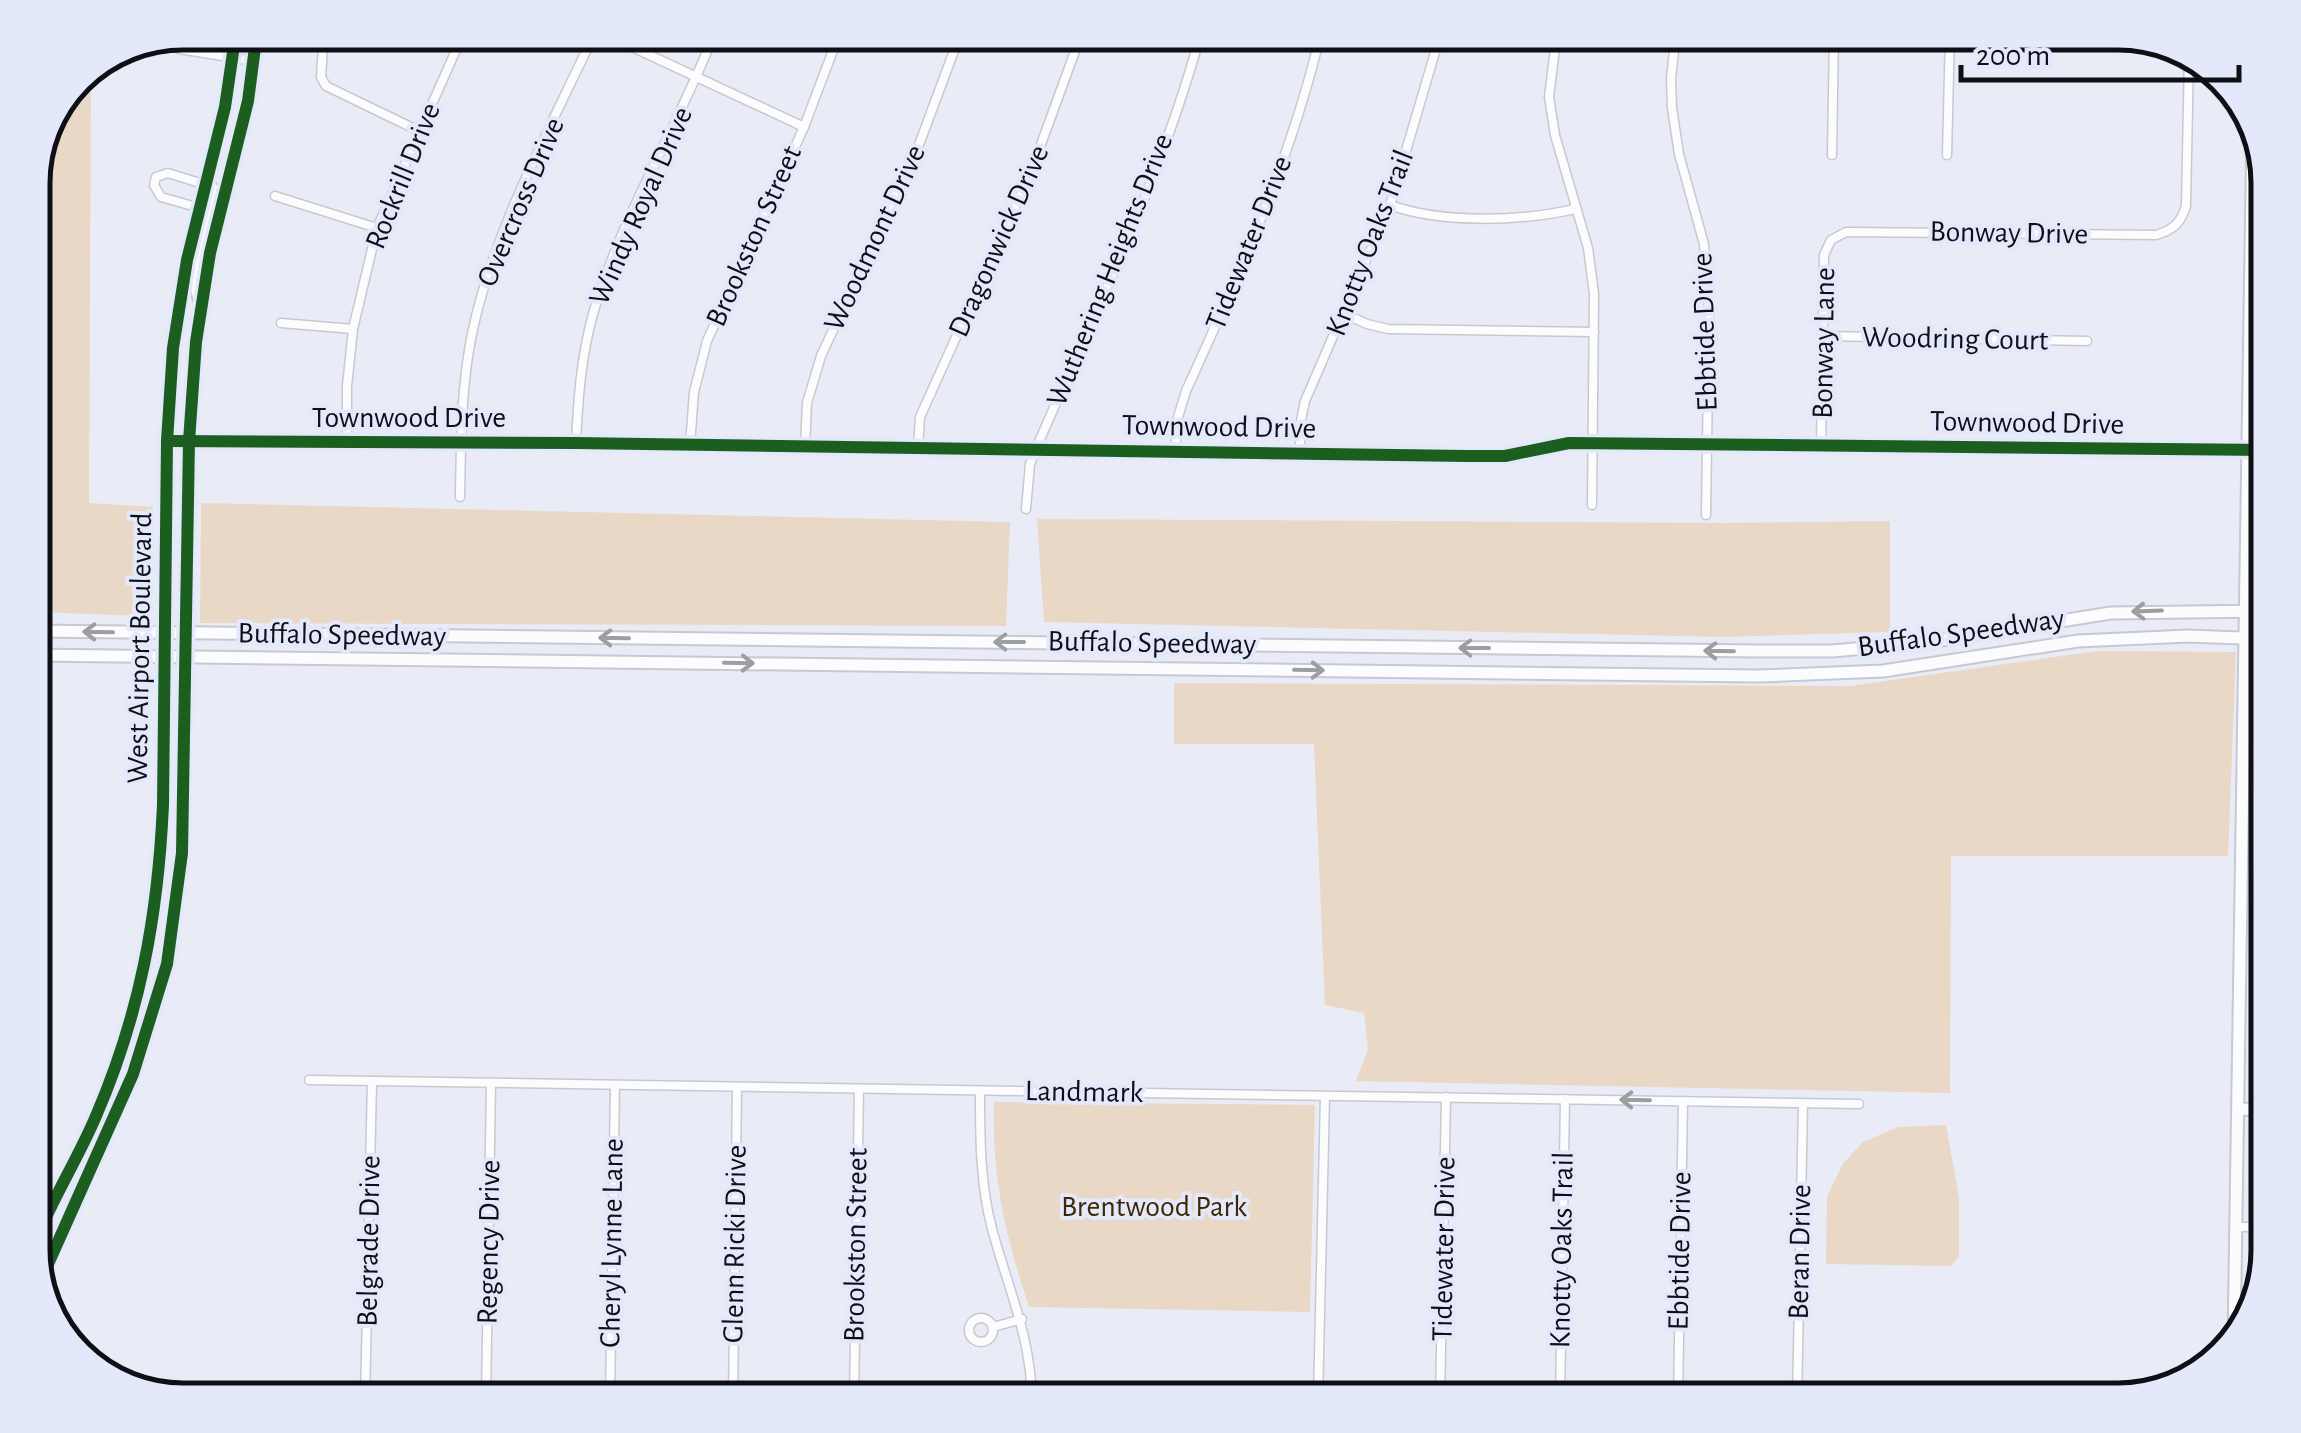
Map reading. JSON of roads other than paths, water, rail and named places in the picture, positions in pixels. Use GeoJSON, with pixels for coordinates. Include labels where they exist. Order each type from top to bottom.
{"type":"FeatureCollection","features":[{"type":"Feature","properties":{"kind":"main road","name":"West Airport Boulevard"},"geometry":{"type":"LineString","coordinates":[[50,1210],[112,1075],[146,965],[163,805],[167,442],[180,302],[235,50]]}},
{"type":"Feature","properties":{"kind":"main road","name":"West Airport Boulevard"},"geometry":{"type":"LineString","coordinates":[[50,1259],[132,1074],[167,964],[184,804],[189,441],[201,306],[210,253],[242,130],[255,50]]}},
{"type":"Feature","properties":{"kind":"main road"},"geometry":{"type":"LineString","coordinates":[[201,306],[194,280],[215,196],[206,185]]}},
{"type":"Feature","properties":{"kind":"main road"},"geometry":{"type":"LineString","coordinates":[[2234,1314],[2251,244]]}},
{"type":"Feature","properties":{"kind":"main road","name":"Buffalo Speedway"},"geometry":{"type":"LineString","coordinates":[[50,631],[1759,652],[1832,651],[1922,643],[2076,617],[2150,611],[2251,610]]}},
{"type":"Feature","properties":{"kind":"main road"},"geometry":{"type":"LineString","coordinates":[[2076,617],[2078,641]]}},
{"type":"Feature","properties":{"kind":"main road"},"geometry":{"type":"LineString","coordinates":[[362,635],[362,658]]}},
{"type":"Feature","properties":{"kind":"main road","name":"Buffalo Speedway"},"geometry":{"type":"LineString","coordinates":[[50,655],[1759,676],[1855,674],[2078,641],[2188,636],[2251,639]]}},
{"type":"Feature","properties":{"kind":"main road"},"geometry":{"type":"LineString","coordinates":[[511,660],[512,637]]}},
{"type":"Feature","properties":{"kind":"main road"},"geometry":{"type":"LineString","coordinates":[[663,662],[664,639]]}},
{"type":"Feature","properties":{"kind":"main road"},"geometry":{"type":"LineString","coordinates":[[814,640],[814,664]]}},
{"type":"Feature","properties":{"kind":"main road"},"geometry":{"type":"LineString","coordinates":[[962,665],[963,641]]}},
{"type":"Feature","properties":{"kind":"main road"},"geometry":{"type":"LineString","coordinates":[[1115,643],[1115,668]]}},
{"type":"Feature","properties":{"kind":"main road"},"geometry":{"type":"LineString","coordinates":[[1922,643],[1924,666]]}},
{"type":"Feature","properties":{"kind":"main road"},"geometry":{"type":"LineString","coordinates":[[1265,669],[1266,645]]}},
{"type":"Feature","properties":{"kind":"main road"},"geometry":{"type":"LineString","coordinates":[[1415,672],[1416,648]]}},
{"type":"Feature","properties":{"kind":"main road"},"geometry":{"type":"LineString","coordinates":[[1571,649],[1571,675]]}},
{"type":"Feature","properties":{"kind":"main road"},"geometry":{"type":"LineString","coordinates":[[1759,652],[1759,676]]}},
{"type":"Feature","properties":{"kind":"main road"},"geometry":{"type":"LineString","coordinates":[[112,1075],[132,1074]]}},
{"type":"Feature","properties":{"kind":"main road"},"geometry":{"type":"LineString","coordinates":[[2239,1109],[2251,1109]]}},
{"type":"Feature","properties":{"kind":"street"},"geometry":{"type":"LineString","coordinates":[[185,50],[254,61]]}},
{"type":"Feature","properties":{"kind":"street"},"geometry":{"type":"LineString","coordinates":[[323,50],[321,77],[326,86],[419,130]]}},
{"type":"Feature","properties":{"kind":"street","name":"Rockrill Drive"},"geometry":{"type":"LineString","coordinates":[[347,443],[353,329],[377,228],[456,50]]}},
{"type":"Feature","properties":{"kind":"street","name":"Overcross Drive"},"geometry":{"type":"LineString","coordinates":[[460,497],[470,350],[492,263],[514,207],[589,50]]}},
{"type":"Feature","properties":{"kind":"street"},"geometry":{"type":"LineString","coordinates":[[638,50],[804,126]]}},
{"type":"Feature","properties":{"kind":"street","name":"Windy Royal Drive"},"geometry":{"type":"LineString","coordinates":[[576,444],[579,382],[593,314],[708,50]]}},
{"type":"Feature","properties":{"kind":"street","name":"Brookston Street"},"geometry":{"type":"LineString","coordinates":[[690,445],[694,392],[707,341],[804,126],[833,50]]}},
{"type":"Feature","properties":{"kind":"street","name":"Woodmont Drive"},"geometry":{"type":"LineString","coordinates":[[804,448],[808,403],[821,356],[920,142],[954,50]]}},
{"type":"Feature","properties":{"kind":"street","name":"Dragonwick Drive"},"geometry":{"type":"LineString","coordinates":[[918,448],[920,417],[1032,169],[1075,50]]}},
{"type":"Feature","properties":{"kind":"street","name":"Wuthering Heights Drive"},"geometry":{"type":"LineString","coordinates":[[1026,509],[1030,464],[1140,209],[1196,50]]}},
{"type":"Feature","properties":{"kind":"street","name":"Tidewater Drive"},"geometry":{"type":"LineString","coordinates":[[1174,452],[1186,391],[1271,192],[1317,50]]}},
{"type":"Feature","properties":{"kind":"street","name":"Knotty Oaks Trail"},"geometry":{"type":"LineString","coordinates":[[1300,452],[1300,425],[1306,401],[1390,205],[1436,50]]}},
{"type":"Feature","properties":{"kind":"street"},"geometry":{"type":"LineString","coordinates":[[1555,50],[1549,97],[1555,135],[1588,248],[1594,294],[1592,505]]}},
{"type":"Feature","properties":{"kind":"street","name":"Ebbtide Drive"},"geometry":{"type":"LineString","coordinates":[[1674,50],[1672,108],[1679,154],[1704,244],[1709,310],[1706,515]]}},
{"type":"Feature","properties":{"kind":"street"},"geometry":{"type":"LineString","coordinates":[[1832,154],[1834,50]]}},
{"type":"Feature","properties":{"kind":"street"},"geometry":{"type":"LineString","coordinates":[[1947,155],[1950,50]]}},
{"type":"Feature","properties":{"kind":"street","name":"Bonway Drive"},"geometry":{"type":"LineString","coordinates":[[1832,240],[1846,232],[2156,235],[2172,230],[2186,206],[2189,71]]}},
{"type":"Feature","properties":{"kind":"street"},"geometry":{"type":"LineString","coordinates":[[200,208],[162,197],[154,185],[156,177],[168,173],[206,185]]}},
{"type":"Feature","properties":{"kind":"street"},"geometry":{"type":"LineString","coordinates":[[274,196],[377,228]]}},
{"type":"Feature","properties":{"kind":"street"},"geometry":{"type":"LineString","coordinates":[[1390,205],[1420,214],[1526,217],[1575,208]]}},
{"type":"Feature","properties":{"kind":"street","name":"Bonway Lane"},"geometry":{"type":"LineString","coordinates":[[1821,446],[1824,255],[1832,240]]}},
{"type":"Feature","properties":{"kind":"street"},"geometry":{"type":"LineString","coordinates":[[1346,314],[1388,329],[1594,332]]}},
{"type":"Feature","properties":{"kind":"street"},"geometry":{"type":"LineString","coordinates":[[281,322],[353,329]]}},
{"type":"Feature","properties":{"kind":"street","name":"Woodring Court"},"geometry":{"type":"LineString","coordinates":[[1823,336],[2088,341]]}},
{"type":"Feature","properties":{"kind":"street","name":"Townwood Drive"},"geometry":{"type":"LineString","coordinates":[[167,442],[1504,456],[1551,445],[1593,443],[2248,450]]}},
{"type":"Feature","properties":{"kind":"street","name":"Landmark"},"geometry":{"type":"LineString","coordinates":[[309,1080],[1859,1104]]}},
{"type":"Feature","properties":{"kind":"street","name":"Belgrade Drive"},"geometry":{"type":"LineString","coordinates":[[366,1383],[372,1081]]}},
{"type":"Feature","properties":{"kind":"street","name":"Regency Drive"},"geometry":{"type":"LineString","coordinates":[[486,1383],[491,1082]]}},
{"type":"Feature","properties":{"kind":"street","name":"Cheryl Lynne Lane"},"geometry":{"type":"LineString","coordinates":[[610,1383],[616,1085]]}},
{"type":"Feature","properties":{"kind":"street","name":"Glenn Ricki Drive"},"geometry":{"type":"LineString","coordinates":[[732,1383],[737,1086]]}},
{"type":"Feature","properties":{"kind":"street","name":"Brookston Street"},"geometry":{"type":"LineString","coordinates":[[854,1383],[858,1088]]}},
{"type":"Feature","properties":{"kind":"street"},"geometry":{"type":"LineString","coordinates":[[980,1091],[980,1155],[986,1201],[1022,1319],[1030,1383]]}},
{"type":"Feature","properties":{"kind":"street"},"geometry":{"type":"LineString","coordinates":[[1318,1383],[1325,1096]]}},
{"type":"Feature","properties":{"kind":"street","name":"Tidewater Drive"},"geometry":{"type":"LineString","coordinates":[[1440,1383],[1446,1097]]}},
{"type":"Feature","properties":{"kind":"street","name":"Knotty Oaks Trail"},"geometry":{"type":"LineString","coordinates":[[1560,1383],[1565,1099]]}},
{"type":"Feature","properties":{"kind":"street","name":"Ebbtide Drive"},"geometry":{"type":"LineString","coordinates":[[1678,1383],[1684,1101]]}},
{"type":"Feature","properties":{"kind":"street","name":"Beran Drive"},"geometry":{"type":"LineString","coordinates":[[1798,1383],[1803,1103]]}},
{"type":"Feature","properties":{"kind":"street"},"geometry":{"type":"LineString","coordinates":[[2235,1227],[2251,1227]]}},
{"type":"Feature","properties":{"kind":"street"},"geometry":{"type":"LineString","coordinates":[[992,1327],[1022,1319]]}},
{"type":"Feature","properties":{"kind":"park label","name":"Brentwood Park"},"geometry":{"type":"Point","coordinates":[1154,1207]}}]}
